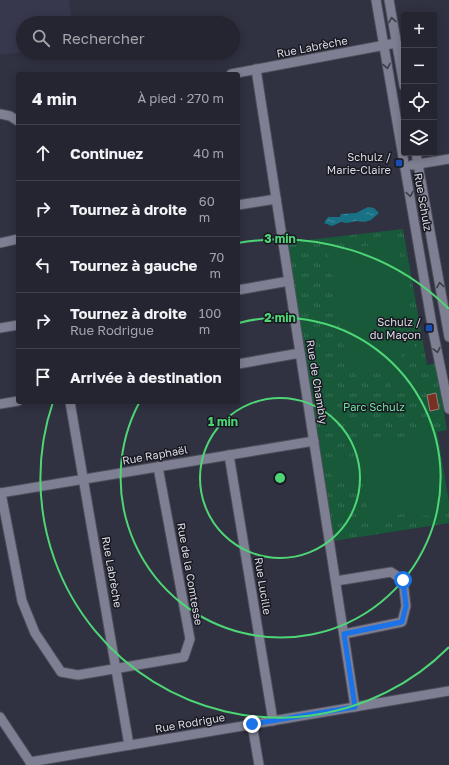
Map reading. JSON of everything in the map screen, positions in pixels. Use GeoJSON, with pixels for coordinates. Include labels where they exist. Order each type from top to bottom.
{"type":"FeatureCollection","features":[{"type":"Feature","properties":{"kind":"street","name":"Rue Schulz"},"geometry":{"type":"LineString","coordinates":[[376,0],[433,331],[449,408]]}},
{"type":"Feature","properties":{"kind":"street"},"geometry":{"type":"LineString","coordinates":[[389,0],[404,84]]}},
{"type":"Feature","properties":{"kind":"street","name":"Rue Labrèche"},"geometry":{"type":"LineString","coordinates":[[240,72],[396,43]]}},
{"type":"Feature","properties":{"kind":"street","name":"Rue de Chambly"},"geometry":{"type":"LineString","coordinates":[[256,69],[355,707]]}},
{"type":"Feature","properties":{"kind":"street"},"geometry":{"type":"LineString","coordinates":[[0,114],[10,116],[16,120]]}},
{"type":"Feature","properties":{"kind":"street","name":"Rue Schulz"},"geometry":{"type":"LineString","coordinates":[[417,156],[448,332]]}},
{"type":"Feature","properties":{"kind":"street"},"geometry":{"type":"LineString","coordinates":[[405,166],[449,159]]}},
{"type":"Feature","properties":{"kind":"street"},"geometry":{"type":"LineString","coordinates":[[240,205],[276,199]]}},
{"type":"Feature","properties":{"kind":"street"},"geometry":{"type":"LineString","coordinates":[[0,242],[16,240]]}},
{"type":"Feature","properties":{"kind":"street"},"geometry":{"type":"LineString","coordinates":[[421,259],[434,256]]}},
{"type":"Feature","properties":{"kind":"street"},"geometry":{"type":"LineString","coordinates":[[240,290],[289,281]]}},
{"type":"Feature","properties":{"kind":"street"},"geometry":{"type":"LineString","coordinates":[[0,328],[16,325]]}},
{"type":"Feature","properties":{"kind":"street"},"geometry":{"type":"LineString","coordinates":[[433,331],[448,332]]}},
{"type":"Feature","properties":{"kind":"street"},"geometry":{"type":"LineString","coordinates":[[240,364],[300,353]]}},
{"type":"Feature","properties":{"kind":"street"},"geometry":{"type":"LineString","coordinates":[[0,404],[16,401]]}},
{"type":"Feature","properties":{"kind":"street","name":"Rue Labrèche"},"geometry":{"type":"LineString","coordinates":[[70,404],[129,745]]}},
{"type":"Feature","properties":{"kind":"street","name":"Rue Raphaël"},"geometry":{"type":"LineString","coordinates":[[0,493],[314,441]]}},
{"type":"Feature","properties":{"kind":"street","name":"Rue Lucille"},"geometry":{"type":"LineString","coordinates":[[229,455],[273,721]]}},
{"type":"Feature","properties":{"kind":"street","name":"Rue de la Comtesse"},"geometry":{"type":"LineString","coordinates":[[0,493],[22,602],[35,632],[61,672],[78,675],[184,657],[190,639],[158,467]]}},
{"type":"Feature","properties":{"kind":"street"},"geometry":{"type":"LineString","coordinates":[[336,580],[391,572],[403,580],[406,606],[402,622],[344,634]]}},
{"type":"Feature","properties":{"kind":"street","name":"Rue Rodrigue"},"geometry":{"type":"LineString","coordinates":[[31,764],[129,745],[449,691]]}},
{"type":"Feature","properties":{"kind":"street"},"geometry":{"type":"LineString","coordinates":[[0,717],[31,764]]}},
{"type":"Feature","properties":{"kind":"street"},"geometry":{"type":"LineString","coordinates":[[252,724],[259,765]]}},
{"type":"Feature","properties":{"kind":"shaded area"},"geometry":{"type":"Polygon","coordinates":[[[0,0],[69,0],[71,16],[16,16],[16,53],[0,55],[0,0]]]}},
{"type":"Feature","properties":{"kind":"green space","name":"Parc Schulz"},"geometry":{"type":"Polygon","coordinates":[[[403,229],[427,365],[436,363],[447,430],[437,432],[449,502],[449,523],[327,542],[281,243],[403,229]]]}},
{"type":"Feature","properties":{"kind":"green space"},"geometry":{"type":"Polygon","coordinates":[[[398,241],[415,349],[401,351],[403,368],[356,376],[354,359],[346,360],[328,252],[398,241]]]}},
{"type":"Feature","properties":{"kind":"green space"},"geometry":{"type":"Polygon","coordinates":[[[420,371],[422,387],[392,391],[389,375],[420,371]]]}},
{"type":"Feature","properties":{"kind":"green space"},"geometry":{"type":"Polygon","coordinates":[[[437,431],[448,498],[435,514],[414,518],[413,512],[369,519],[356,445],[437,431]]]}},
{"type":"Feature","properties":{"kind":"green space"},"geometry":{"type":"Polygon","coordinates":[[[355,456],[358,478],[333,482],[329,461],[355,456]]]}},
{"type":"Feature","properties":{"kind":"water"},"geometry":{"type":"Polygon","coordinates":[[[368,207],[374,208],[379,213],[371,220],[365,222],[341,222],[332,226],[324,223],[328,217],[340,217],[341,214],[356,213],[368,207]]]}},
{"type":"Feature","properties":{"kind":"building"},"geometry":{"type":"Polygon","coordinates":[[[436,393],[439,409],[430,411],[427,395],[436,393]]]}},
{"type":"Feature","properties":{"kind":"place","name":"Schulz / Marie-Claire"},"geometry":{"type":"Point","coordinates":[399,163]}},
{"type":"Feature","properties":{"kind":"place","name":"Schulz / du Maçon"},"geometry":{"type":"Point","coordinates":[429,328]}},
{"type":"Feature","properties":{"kind":"route"},"geometry":{"type":"LineString","coordinates":[[252,724],[355,707],[344,634],[402,622],[406,606],[403,580]]}}]}
